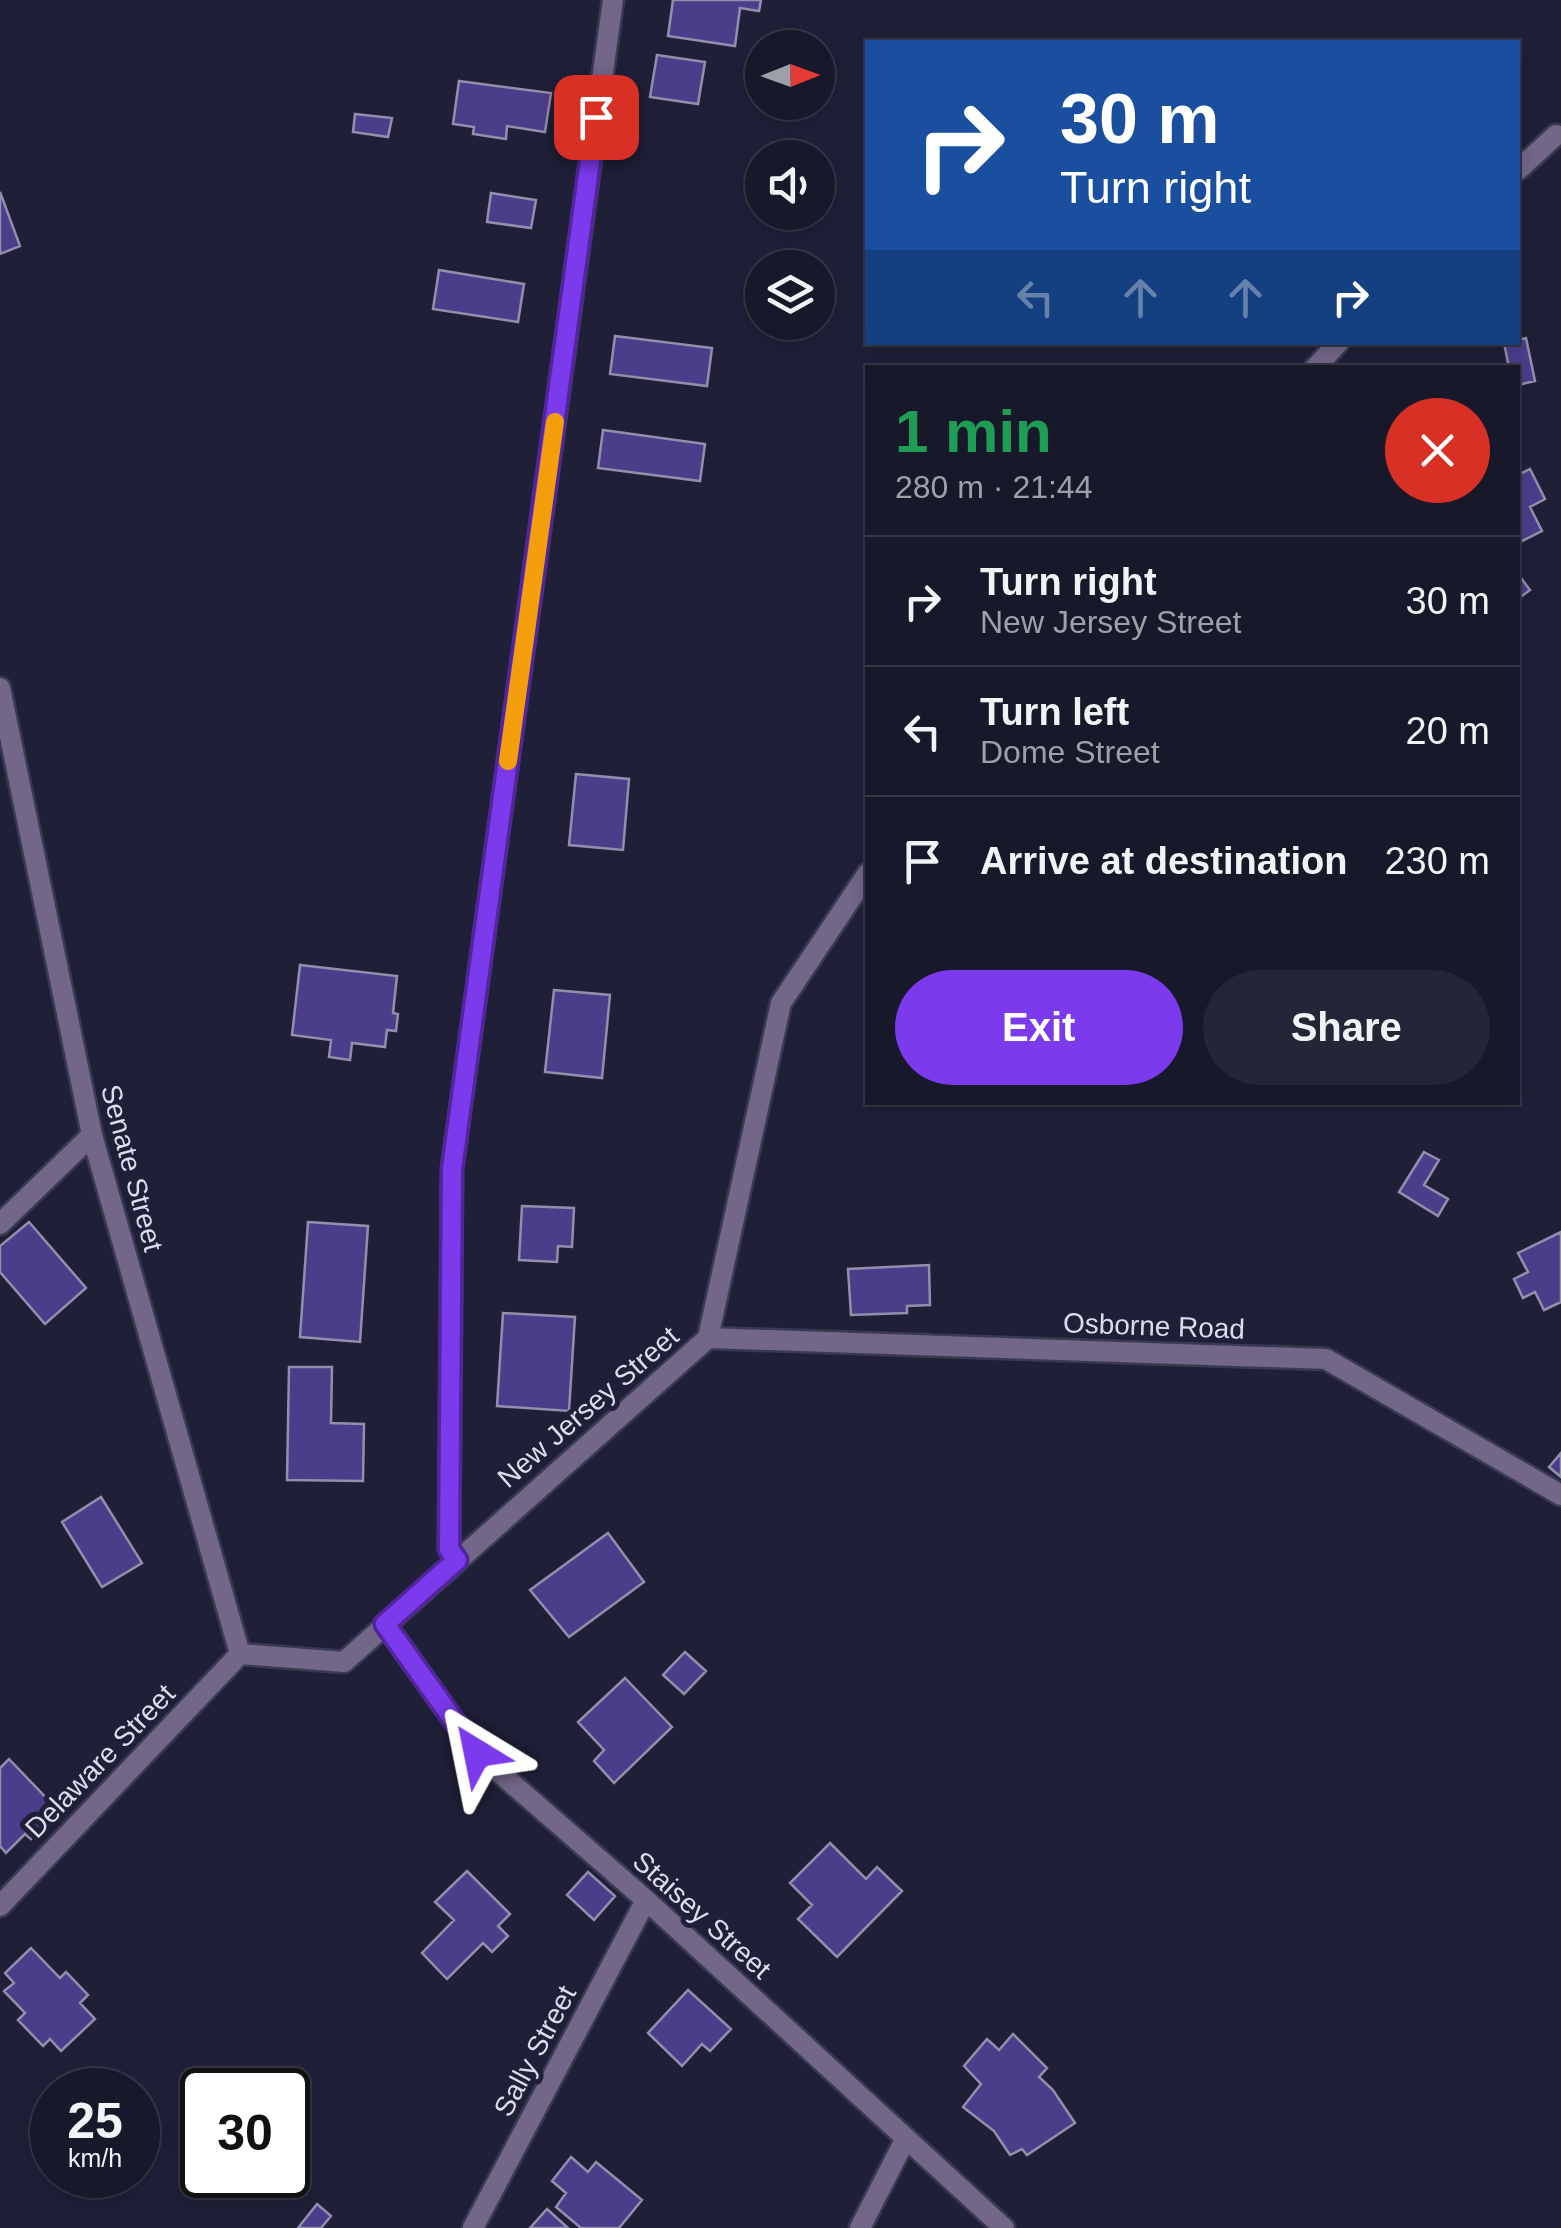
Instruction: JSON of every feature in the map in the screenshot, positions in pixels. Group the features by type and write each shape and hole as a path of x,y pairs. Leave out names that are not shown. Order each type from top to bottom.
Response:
{"street":[{"path":"457,1560 449,1549 452,1169 612,0"},
{"path":"1520,168 1556,134"},
{"path":"1318,365 1336,345"},
{"name":"Senate Street","path":"0,688 92,1135 240,1654"},
{"name":"New Jersey Street","path":"240,1654 344,1662 708,1338 780,1003 865,876"},
{"path":"0,1224 92,1135"},
{"name":"Osborne Road","path":"708,1338 1326,1359 1561,1494"},
{"name":"Staisey Street","path":"385,1624 477,1753 646,1900 1004,2228"},
{"name":"Delaware Street","path":"0,1906 240,1654"},
{"name":"Sally Street","path":"473,2228 646,1900"},
{"path":"860,2228 906,2138"}],"building":[{"path":"673,0 761,0 759,11 740,8 735,46 668,36"},
{"path":"657,55 705,62 698,104 650,97"},
{"path":"459,81 551,93 545,132 507,126 506,139 473,134 474,127 453,124"},
{"path":"355,114 392,118 388,137 353,132"},
{"path":"0,192 20,246 0,254"},
{"path":"491,193 536,200 531,228 487,222"},
{"path":"439,270 524,284 518,322 433,309"},
{"path":"615,336 712,348 707,386 610,374"},
{"path":"1526,338 1535,381 1520,385 1520,365 1508,365 1504,345 1520,345 1520,340"},
{"path":"603,430 705,444 700,481 598,468"},
{"path":"1530,469 1545,499 1530,507 1542,531 1520,542 1520,474"},
{"path":"1520,577 1530,590 1520,598"},
{"path":"576,774 629,779 623,850 569,845"},
{"path":"300,965 397,976 393,1013 398,1014 396,1031 387,1030 385,1047 352,1043 350,1060 329,1057 331,1040 292,1035"},
{"path":"554,990 610,995 602,1078 545,1072"},
{"path":"1424,1152 1439,1160 1424,1185 1448,1199 1438,1216 1399,1192"},
{"path":"522,1206 574,1208 572,1247 558,1246 557,1262 519,1260"},
{"path":"29,1222 86,1288 45,1324 0,1272 0,1246"},
{"path":"308,1222 368,1226 360,1342 300,1337"},
{"path":"1561,1232 1561,1302 1544,1310 1535,1292 1523,1298 1514,1279 1528,1272 1518,1253"},
{"path":"929,1265 930,1305 907,1306 907,1313 851,1315 848,1269"},
{"path":"503,1313 575,1317 569,1411 497,1406"},
{"path":"289,1367 332,1367 331,1423 364,1424 363,1481 287,1480"},
{"path":"1561,1453 1561,1477 1549,1467"},
{"path":"101,1497 142,1563 102,1587 62,1522"},
{"path":"608,1533 644,1582 569,1637 530,1590"},
{"path":"685,1652 706,1671 684,1694 663,1675"},
{"path":"625,1678 672,1727 614,1783 594,1761 604,1750 578,1722"},
{"path":"9,1759 54,1806 39,1820 44,1826 31,1839 25,1834 6,1853 0,1846 0,1768"},
{"path":"830,1843 866,1879 877,1867 902,1891 837,1957 798,1919 812,1905 790,1883"},
{"path":"467,1871 510,1914 498,1926 508,1936 492,1952 483,1943 447,1979 422,1953 454,1920 435,1902"},
{"path":"588,1872 615,1896 594,1920 567,1895"},
{"path":"31,1948 60,1978 66,1972 88,1995 80,2003 95,2019 61,2051 50,2039 43,2046 18,2020 25,2013 4,1991 14,1983 5,1973"},
{"path":"688,1990 731,2029 710,2051 702,2044 682,2066 648,2033"},
{"path":"1013,2034 1047,2068 1039,2077 1053,2090 1075,2123 1027,2155 1022,2149 1010,2155 994,2131 963,2107 981,2084 964,2066 987,2039 999,2050"},
{"path":"571,2157 588,2172 596,2162 642,2200 619,2228 581,2228 556,2207 566,2193 552,2181"},
{"path":"317,2204 331,2216 321,2228 298,2228"},
{"path":"547,2209 568,2228 530,2228"}],"slow traffic":[{"path":"508,761 555,422"}],"route":[{"path":"477,1753 385,1624 457,1560 449,1549 452,1169 596,117"}]}
